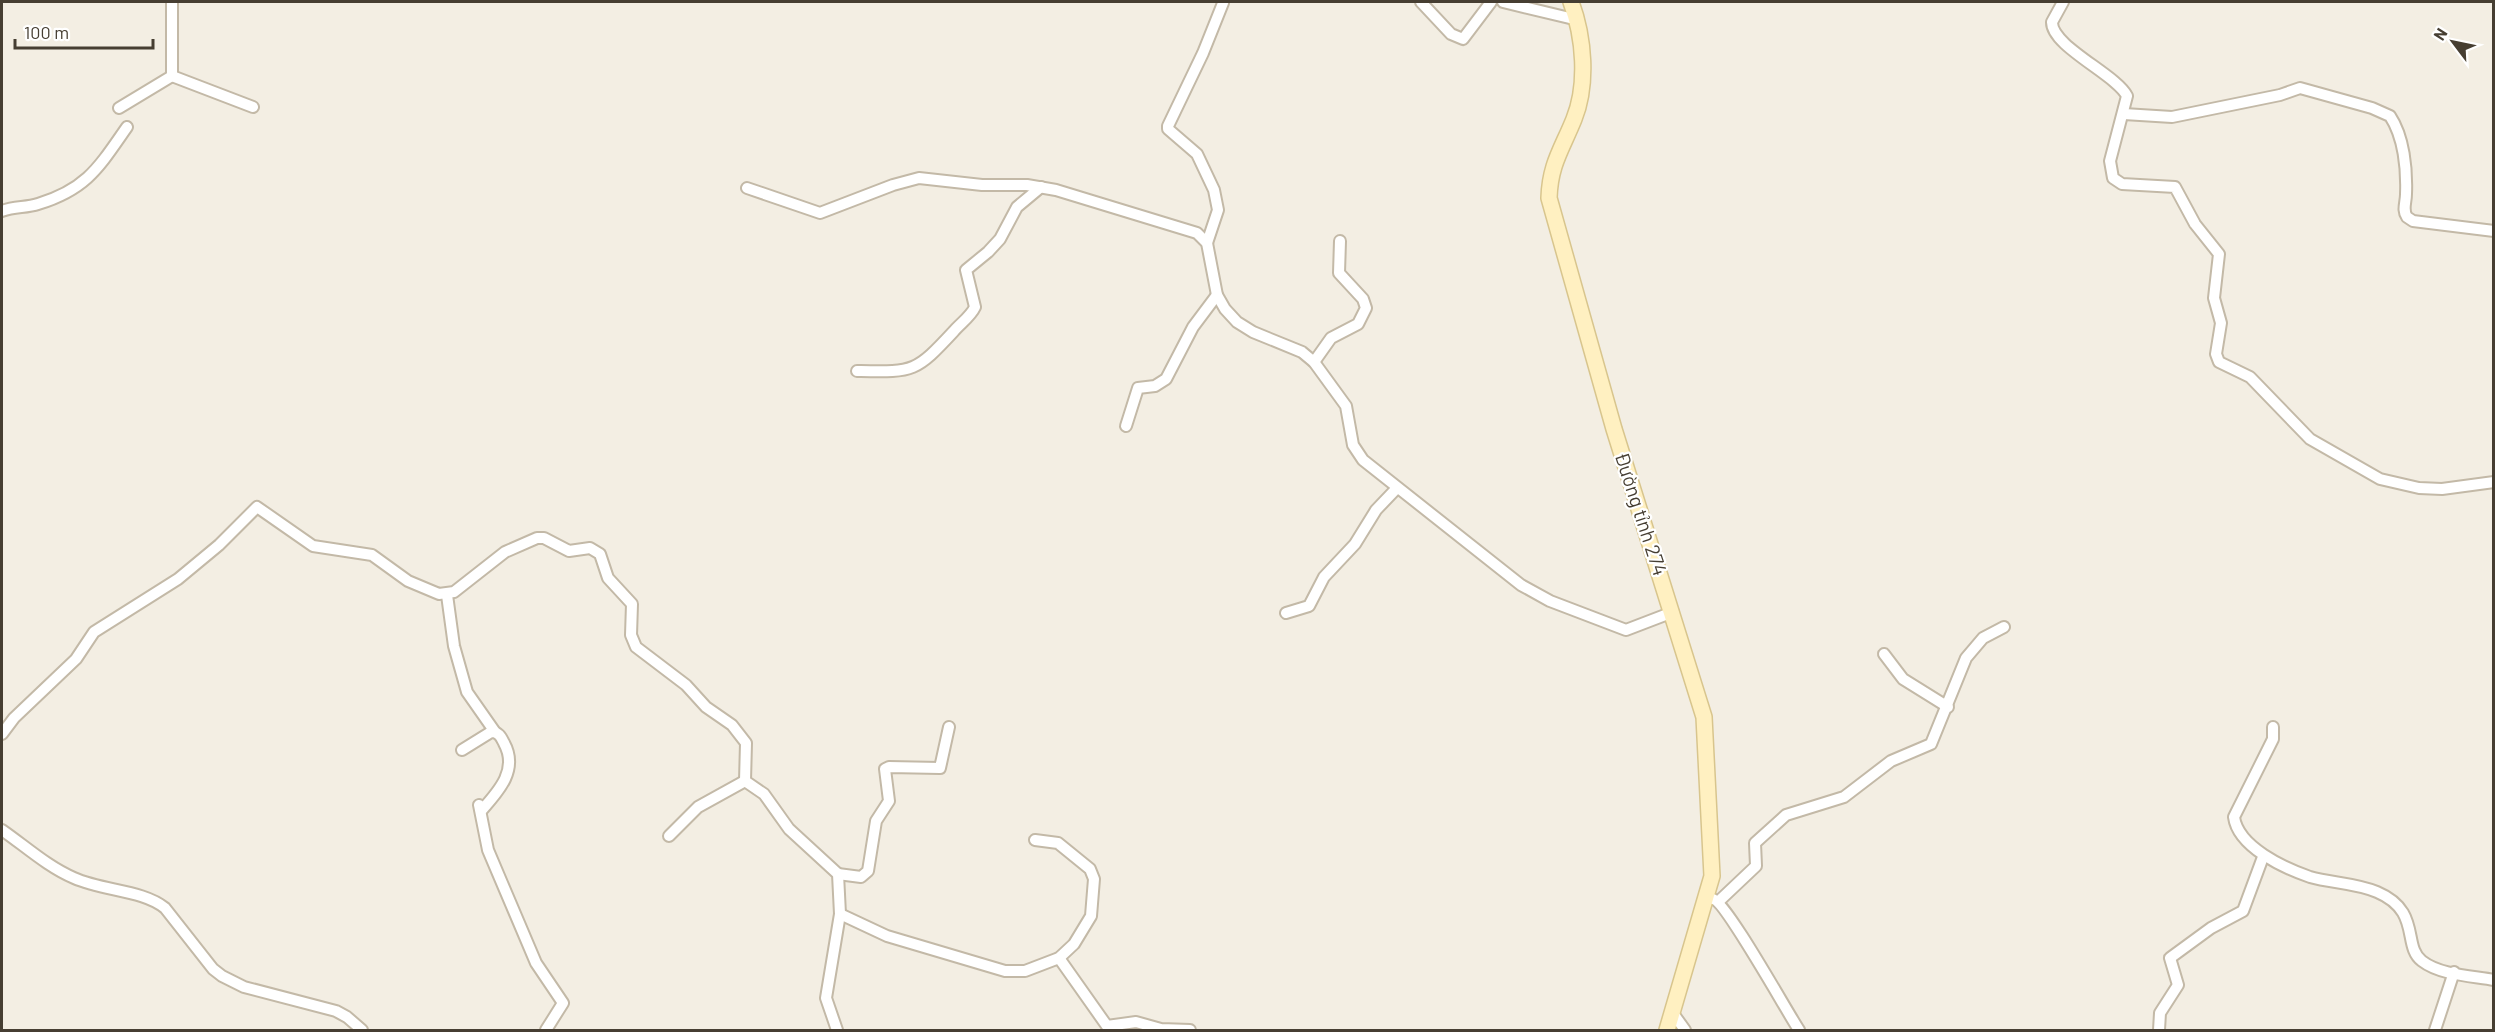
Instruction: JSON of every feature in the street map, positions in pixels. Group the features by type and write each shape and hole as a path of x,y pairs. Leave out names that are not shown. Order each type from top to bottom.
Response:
{"main road":[{"name":"Đường tỉnh 274","path":"1571,2 1578,20 1581,98 1553,162 1549,198 1614,429 1704,717 1713,861 1712,899 1667,1030"}],"street":[{"path":"172,2 172,76"},
{"path":"1421,2 1451,34 1463,39 1491,2"},
{"path":"1503,2 1578,20"},
{"path":"2063,2 2052,27 2086,62 2124,89 2127,96 2110,161 2114,178 2122,184 2175,187 2195,225 2219,254 2214,298 2221,323 2216,354 2219,362 2250,377 2310,439 2380,478 2419,488 2442,489 2493,482"},
{"path":"1223,3 1168,129 1197,154 1214,190 1218,210 1207,243 1217,295 1236,322 1253,332 1302,352 1314,362 1346,406 1357,453 1397,488 1509,576 1550,601 1626,630 1673,612"},
{"path":"172,76 253,107"},
{"path":"119,108 172,76"},
{"path":"2124,114 2172,117 2280,95 2300,88 2372,108 2390,116 2402,146 2406,194 2404,209 2407,217 2413,221 2493,231"},
{"path":"2,211 19,205 37,204 69,194 93,174 127,127"},
{"path":"747,188 820,213 893,185 919,178 982,185 1041,187 1197,233 1207,243"},
{"path":"857,371 899,372 923,364 936,352 975,307 966,270 1000,239 1017,207 1041,187"},
{"path":"1314,362 1331,338 1358,324 1366,308 1364,299 1339,273 1340,241"},
{"path":"1126,426 1138,388 1155,386 1166,379 1193,327 1217,295"},
{"path":"1286,613 1309,606 1324,577 1355,544 1376,510 1397,488"},
{"path":"2,734 14,718 76,659 94,632 178,579 219,545 257,507 313,546 372,555 416,586 447,595 505,552 537,538 549,540 563,550 584,547 600,554 608,578 632,604 631,634 636,647 686,685 700,703 732,725 743,737 746,743 744,781"},
{"path":"447,595 454,646 468,692 507,747 507,778 480,808 488,850 536,963 563,1003 546,1030"},
{"path":"1798,1030 1712,899 1756,866 1754,848 1758,838 1786,815 1844,797 1891,761 1925,749 1935,738 1966,658 1983,638 2004,627"},
{"path":"1884,654 1903,679 1948,707"},
{"path":"744,781 764,794 785,824 838,874 861,876 868,871 876,821 889,801 885,770 889,767 939,768 949,727"},
{"path":"2273,727 2272,739 2234,817 2235,827 2263,857 2308,876 2375,891 2387,897 2403,910 2416,953 2422,961 2454,972 2493,980"},
{"path":"462,750 491,732 495,732"},
{"path":"669,837 698,807 744,781"},
{"path":"2,830 74,878 99,887 157,900 213,969 232,982 336,1011 362,1030"},
{"path":"840,914 887,936 1005,971 1025,971 1059,958 1074,944 1089,922 1094,879 1090,869 1058,843 1035,840"},
{"path":"2159,1030 2160,1013 2178,985 2170,958 2211,928 2243,911 2263,857"},
{"path":"837,1030 828,1008 826,988 840,914 838,874"},
{"path":"1059,958 1107,1026 1136,1022 1161,1029 1190,1030"},
{"path":"2435,1030 2454,972"},
{"path":"1672,1012 1685,1030"}]}
